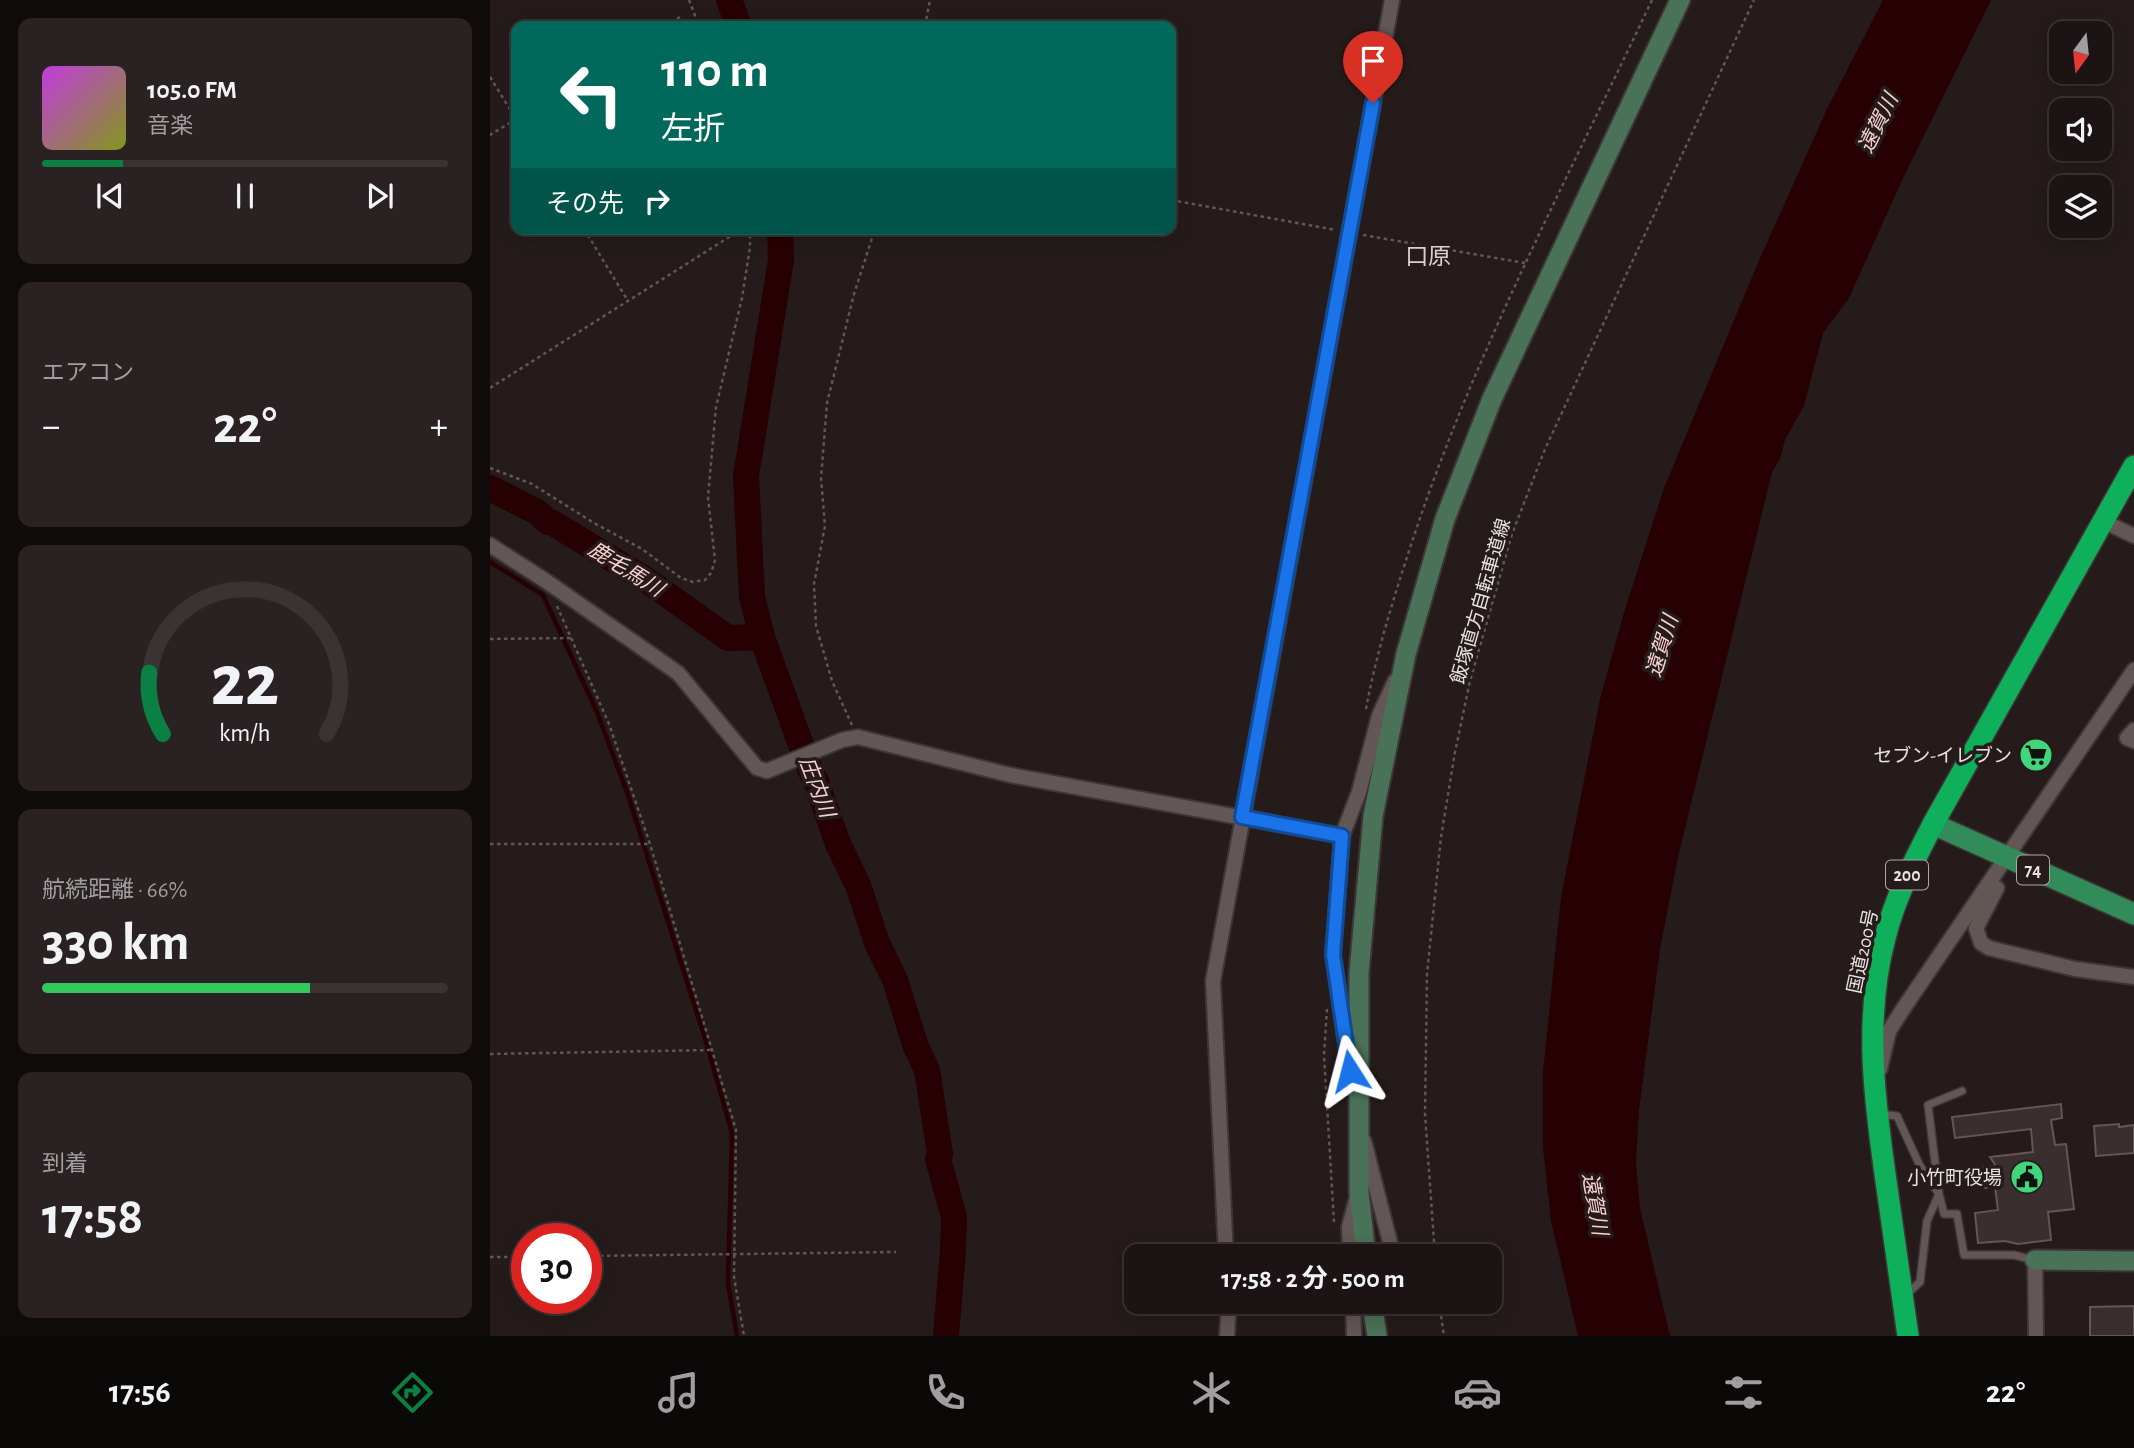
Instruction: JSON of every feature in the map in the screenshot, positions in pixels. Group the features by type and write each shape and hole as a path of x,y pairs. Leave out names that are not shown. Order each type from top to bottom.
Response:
{"highway":[{"name":"国道200号","path":"1908,1336 1875,1091 1873,1009 1885,937 1902,885 1933,824 2134,466"}],"main road":[{"name":"74","path":"1933,824 2134,914"}],"street":[{"path":"1225,1244 1213,981 1392,0"},
{"path":"1365,1244 1359,1192 1357,1116 1359,973 1373,816 1403,667 1445,519 1492,399 1680,0"},
{"path":"2103,521 2134,536"},
{"path":"490,545 678,673 757,768 767,771 842,740 858,737 1010,775 1342,836"},
{"path":"1390,1244 1357,1116 1333,955 1342,836 1359,792 1379,716 1403,667"},
{"path":"1875,1091 1889,1031 2009,859 2134,670"},
{"path":"2134,730 2127,738 2134,741"},
{"path":"2009,859 2004,878 1989,900 1976,928 1981,943 1989,948 2075,970 2134,977"},
{"path":"1350,1244 1349,1227 1359,1192"},
{"path":"2036,1336 2035,1261 2134,1261"},
{"path":"1227,1336 1228,1314"},
{"path":"1353,1314 1354,1336"},
{"path":"1374,1314 1377,1336"}],"lane":[{"path":"1962,1091 1928,1105 1944,1214 1957,1214 1964,1255 2014,1255 2035,1261"},
{"path":"1877,1113 1897,1116 1920,1166 1939,1194"},
{"path":"1903,1298 1920,1282 1927,1221 1939,1194"}],"path":[{"path":"689,0 697,21"},
{"path":"926,21 930,0"},
{"path":"1176,201 1525,263 1652,0"},
{"name":"飯塚直方自転車道線","path":"1434,1244 1425,1114 1427,974 1441,837 1470,681 1512,534 1545,449 1754,0"},
{"path":"673,21 680,17"},
{"path":"490,77 511,111"},
{"path":"490,135 511,122"},
{"path":"588,235 628,301"},
{"path":"490,388 732,235"},
{"path":"490,468 532,484 642,549 681,578 693,582 705,580 711,573 715,560 708,497 716,407 742,298 750,235"},
{"path":"858,737 832,681 816,626 814,584 825,526 821,478 827,403 854,294 874,235"},
{"path":"546,581 609,724 650,844 736,1130 734,1277 744,1336"},
{"path":"490,639 571,638"},
{"path":"490,844 650,844"},
{"path":"1329,1002 1325,1014 1324,1067 1335,1232"},
{"path":"490,1054 713,1050"},
{"path":"602,1256 896,1252"},
{"path":"490,1257 511,1257"},
{"path":"1441,1314 1444,1336"}],"water":[{"name":"遠賀川","path":"1883,0 1991,0 1904,176 1849,298 1823,333 1804,406 1785,440 1780,459 1772,472 1678,857 1660,949 1639,1110 1636,1163 1640,1208 1670,1336 1578,1336 1551,1221 1543,1148 1543,1072 1561,897 1600,699 1625,609 1664,488 1757,265 1827,109"}],"building":[{"name":"小竹町役場","path":"2061,1104 2062,1118 2051,1120 2055,1145 2066,1144 2074,1209 2048,1212 2051,1240 2018,1244 2005,1241 1978,1243 1975,1213 1998,1210 1995,1187 1984,1188 1982,1167 1996,1166 1990,1157 2033,1152 2031,1129 1955,1138 1952,1117"},
{"path":"2119,1124 2119,1127 2134,1125 2134,1153 2096,1156 2094,1126"},
{"path":"2134,1306 2134,1336 2090,1336 2090,1307"}],"waterway":[{"name":"庄内川","path":"729,0 737,21"},
{"name":"庄内川","path":"780,235 781,260 746,476 752,597 762,637 809,767 838,844 858,885 877,943 895,980 916,1047 927,1070 940,1154 938,1159 954,1217 946,1336"},
{"name":"鹿毛馬川","path":"490,488 537,512 548,522 645,579 728,638 762,637"},
{"path":"490,562 543,595 597,712 628,795 732,1133 728,1283 737,1336"}],"place":[{"name":"セブン-イレブン","path":"2036,755"},
{"name":"小竹町役場","path":"2027,1177"}],"district":[{"name":"口原","path":"1428,256"}],"route":[{"path":"1350,1071 1333,955 1342,836 1242,817 1373,103"}]}
